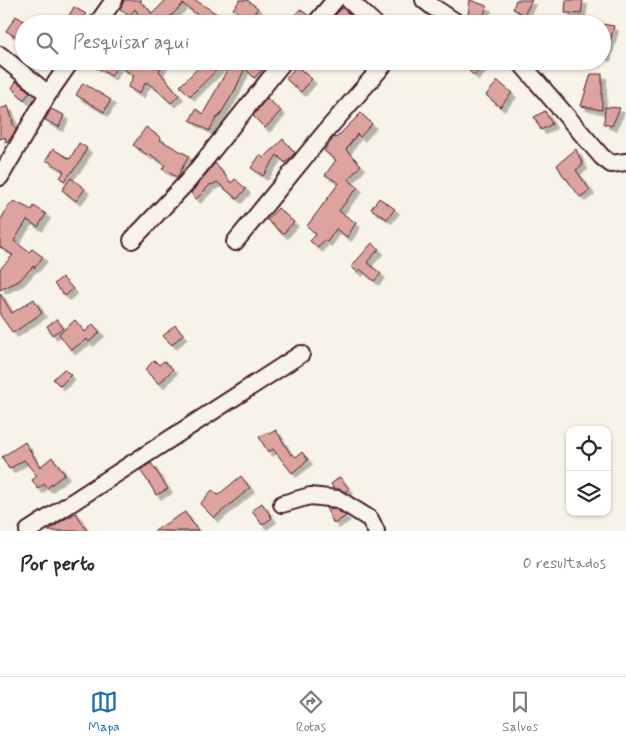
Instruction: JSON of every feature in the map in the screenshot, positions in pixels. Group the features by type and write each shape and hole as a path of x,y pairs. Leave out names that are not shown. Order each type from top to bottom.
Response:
{"street":[{"path":"103,15 114,0"},
{"path":"322,15 335,0"},
{"path":"349,0 365,15"},
{"path":"424,0 445,15"},
{"path":"0,55 15,67"},
{"path":"18,70 48,94"},
{"path":"0,177 64,70"},
{"path":"132,240 188,181 277,70"},
{"path":"235,242 326,131 379,70"},
{"path":"528,70 602,157 611,164 626,162"},
{"path":"28,531 300,354"},
{"path":"282,504 310,496 338,499 370,519 376,531"}],"building":[{"path":"124,0 142,0 140,2 152,14 166,0 195,0 219,15 198,15 183,4 172,15 139,15 135,9 128,15 120,9"},
{"path":"240,0 247,0 258,8 253,15 241,15 233,9"},
{"path":"470,0 487,6 484,15 468,15"},
{"path":"516,0 532,0 524,15 513,9"},
{"path":"566,0 583,0 581,14 565,13"},
{"path":"74,7 86,14 85,15 69,15"},
{"path":"342,8 350,15 336,15"},
{"path":"300,9 308,15 295,15"},
{"path":"15,18 15,36 6,31"},
{"path":"611,26 614,26 611,38"},
{"path":"102,70 115,70 111,76"},
{"path":"125,70 160,70 179,95 171,103 146,82 139,94 128,87 134,76"},
{"path":"196,70 217,70 190,96 180,86"},
{"path":"227,70 244,70 235,90 209,131 190,120 196,109 203,114"},
{"path":"247,70 262,70 254,78"},
{"path":"293,70 301,70 312,79 301,92 286,79"},
{"path":"468,70 480,70 474,76"},
{"path":"591,74 602,74 602,110 581,106"},
{"path":"16,81 30,92 24,100 12,88"},
{"path":"498,81 512,93 500,107 486,95"},
{"path":"83,83 111,100 104,112 76,95"},
{"path":"267,98 281,111 265,128 253,116"},
{"path":"8,106 16,130 7,143 5,137 0,139 0,109"},
{"path":"605,107 620,108 612,126 604,124"},
{"path":"51,109 64,115 59,127 45,120"},
{"path":"545,111 552,124 541,130 534,117"},
{"path":"361,113 372,124 360,137 357,134 346,150 361,165 348,180 358,187 339,211 356,223 347,237 336,229 327,242 324,240 318,248 310,241 316,234 307,226 339,183 325,175 336,160 324,151 334,137 336,138"},
{"path":"146,127 161,138 160,140 189,156 177,177 162,169 165,165 150,154 149,156 133,145"},
{"path":"283,139 295,153 285,163 277,155 263,176 251,168 260,155 264,158"},
{"path":"79,143 87,148 80,162 64,181 60,178 64,171 46,160 53,149 70,159"},
{"path":"576,149 583,165 576,170 590,190 580,197 565,179 557,165"},
{"path":"215,163 231,183 235,179 246,189 237,199 217,182 211,184 196,199 191,193"},
{"path":"71,178 85,189 76,201 62,190"},
{"path":"379,198 395,209 387,219 371,209"},
{"path":"14,201 32,210 34,206 46,214 38,227 27,220 14,241 29,252 32,249 43,257 19,281 0,290 0,269 13,255 0,247 0,221 9,205"},
{"path":"278,208 294,222 283,234 267,220"},
{"path":"372,243 379,249 367,262 381,274 374,281 360,269 358,272 351,267"},
{"path":"62,277 73,289 65,296 54,284"},
{"path":"0,293 12,313 34,299 42,313 13,333 0,315"},
{"path":"57,319 63,328 52,335 47,326"},
{"path":"75,320 85,332 93,324 100,332 89,342 87,339 71,350 59,334"},
{"path":"175,325 183,334 172,345 163,336"},
{"path":"154,360 159,365 164,361 173,369 159,384 145,370"},
{"path":"64,369 71,375 60,386 53,379"},
{"path":"276,430 291,455 293,454 296,457 302,452 308,460 292,473 273,449 268,452 259,437"},
{"path":"25,442 40,467 52,457 65,474 47,488 44,484 38,489 32,480 37,476 24,460 9,469 2,457"},
{"path":"151,463 168,489 156,495 140,470"},
{"path":"241,476 250,488 214,518 200,504 212,490 218,495"},
{"path":"340,477 349,489 345,492 334,489 331,484"},
{"path":"262,503 272,518 262,525 252,510"},
{"path":"326,508 335,509 346,516 334,524"},
{"path":"185,512 198,531 154,531"},
{"path":"76,513 87,531 48,531 62,521"}]}
